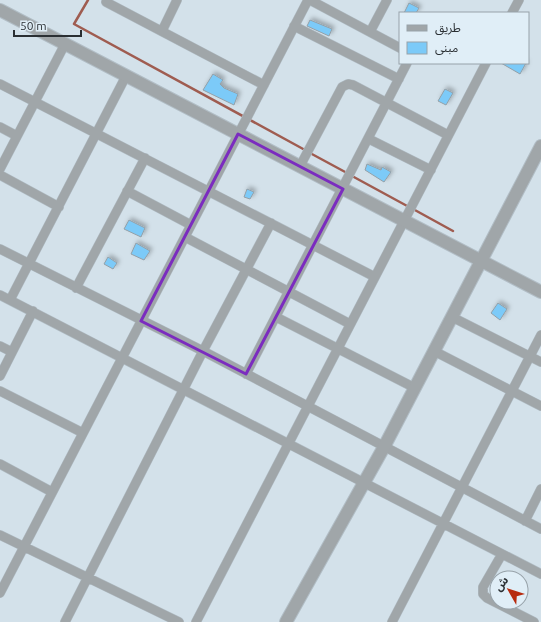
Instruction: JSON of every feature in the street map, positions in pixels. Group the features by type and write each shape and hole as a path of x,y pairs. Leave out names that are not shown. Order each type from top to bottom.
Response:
{"street":[{"path":"162,31 177,0"},
{"path":"0,593 294,26 309,0 399,47"},
{"path":"370,32 387,0"},
{"path":"513,12 519,0"},
{"path":"106,2 264,85"},
{"path":"0,11 541,292"},
{"path":"294,26 399,79"},
{"path":"0,169 65,44"},
{"path":"246,374 406,64"},
{"path":"196,622 485,64"},
{"path":"10,300 126,76"},
{"path":"0,84 375,276"},
{"path":"300,166 342,87 348,84 388,102 448,135"},
{"path":"0,127 17,136"},
{"path":"369,138 431,170"},
{"path":"286,622 384,447 541,146"},
{"path":"76,288 145,158"},
{"path":"0,175 59,207"},
{"path":"128,191 191,226"},
{"path":"65,622 89,578 203,351 271,223"},
{"path":"185,237 350,324"},
{"path":"0,249 203,351 541,529"},
{"path":"0,294 541,574"},
{"path":"0,376 33,311"},
{"path":"452,316 541,362"},
{"path":"276,317 415,388"},
{"path":"392,622 541,335"},
{"path":"0,346 12,352"},
{"path":"434,351 541,406"},
{"path":"0,391 83,433"},
{"path":"0,464 52,492"},
{"path":"525,521 541,489"},
{"path":"0,535 179,622"},
{"path":"502,554 483,587 483,594 487,598 534,622"}],"highlighted area":[{"path":"238,134 343,189 246,374 141,321"}],"building":[{"path":"409,3 419,8 417,12 404,12"},
{"path":"310,20 332,29 329,36 307,26"},
{"path":"503,64 525,64 520,74"},
{"path":"213,74 223,80 220,84 224,88 238,94 234,105 203,90"},
{"path":"445,89 453,93 446,105 438,101"},
{"path":"367,164 381,170 382,167 391,172 384,182 365,170"},
{"path":"247,189 254,192 250,199 244,197"},
{"path":"129,220 145,228 141,237 124,229"},
{"path":"136,243 150,251 144,260 131,254"},
{"path":"108,257 117,263 113,269 104,264"},
{"path":"498,303 507,309 500,320 491,313"}],"waterway":[{"path":"88,0 74,24 305,150"},
{"path":"310,153 347,173"},
{"path":"352,176 409,207"},
{"path":"413,209 453,231"}]}
